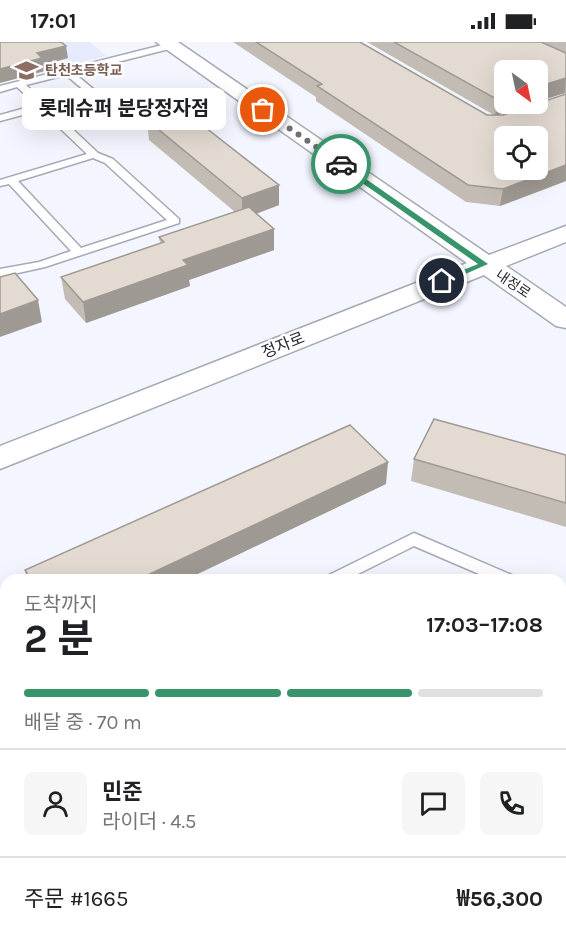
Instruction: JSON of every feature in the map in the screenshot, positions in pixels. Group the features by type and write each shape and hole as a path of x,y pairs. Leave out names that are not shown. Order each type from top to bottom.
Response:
{"street":[{"name":"내정로","path":"167,44 566,320"},
{"name":"정자로","path":"0,458 566,233"}],"lane":[{"path":"0,89 167,44"},
{"path":"68,72 120,116"},
{"path":"0,272 41,265 175,221 109,161 93,155 19,84"},
{"path":"0,118 43,106"},
{"path":"78,252 5,182 93,155"},
{"path":"56,166 66,176"},
{"path":"345,574 414,539 494,574"}],"shaded area":[{"name":"탄천초등학교","path":"0,42 89,42 107,56 0,83"}],"building":[{"path":"0,42 61,42 66,46 37,53 42,58 0,69"},
{"path":"256,42 360,42 487,115 548,114 548,100 566,94 566,165 548,172 548,126 494,126 494,180 527,180 503,189 468,185 317,86 322,84"},
{"path":"394,42 541,42 566,53 566,78 548,84 548,60 494,60 494,98"},
{"path":"183,110 279,185 242,198 147,120"},
{"path":"249,207 274,229 183,260 188,265 83,302 61,277 164,242 159,237"},
{"path":"15,273 38,300 0,314 0,277"},
{"path":"434,419 566,455 566,503 414,459"},
{"path":"350,425 388,462 150,574 27,574 25,570"}],"way so far":[{"path":"263,110 341,164"}],"place":[{"name":"탄천초등학교","path":"27,70"},
{"name":"롯데슈퍼 분당정자점","path":"263,110"}],"route":[{"path":"341,164 484,264 442,281"}]}
